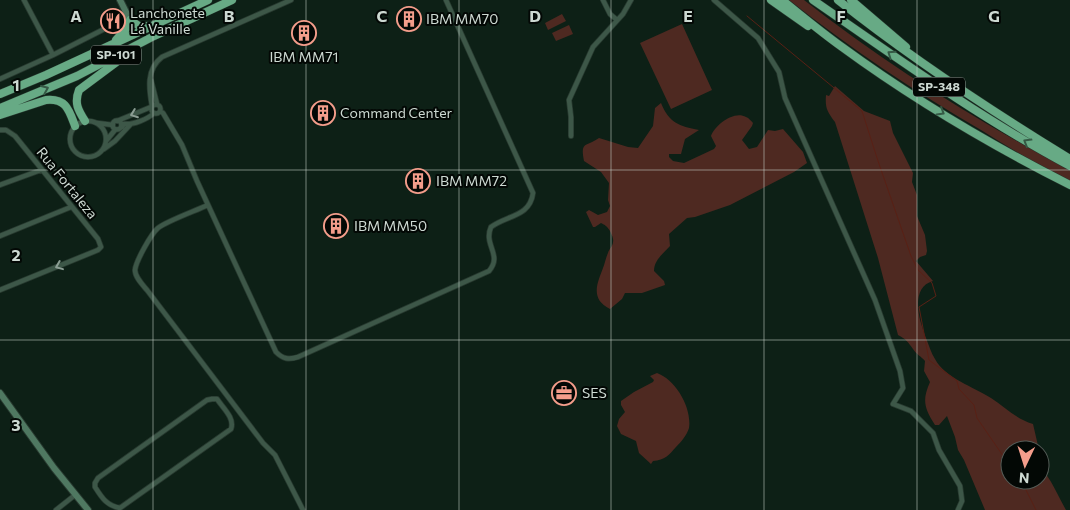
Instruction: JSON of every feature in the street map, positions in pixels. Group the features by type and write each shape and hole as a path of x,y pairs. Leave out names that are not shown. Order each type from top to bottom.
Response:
{"highway":[{"name":"SP-101","path":"0,94 54,72 208,0"},
{"name":"SP-101","path":"0,108 77,76 154,36 232,0"},
{"path":"771,0 841,47"},
{"name":"SP-348","path":"782,0 841,47 909,93 1031,166 1070,185"},
{"name":"SP-348","path":"813,0 975,111 1070,166"},
{"path":"838,0 887,39 938,75 1070,159"},
{"path":"851,0 938,75"},
{"path":"113,43 126,29 129,18 139,26 156,24"},
{"path":"85,121 76,105 76,96 79,90 154,36"},
{"path":"0,115 54,99 62,102 67,107 75,126"}],"main road":[{"path":"120,0 129,18"},
{"path":"0,393 88,510"}],"street":[{"path":"24,0 53,56"},
{"path":"291,0 162,58 155,63 151,70 150,78 152,112 163,113 182,145 276,352 282,358 287,359 298,357 488,271 495,261 489,241 491,227 523,211 532,203 533,193 446,0"},
{"path":"603,0 610,14 617,20"},
{"path":"571,136 569,100 592,47 617,20 631,0"},
{"path":"714,0 758,38 779,72 785,98 875,300 903,383 902,391 893,404 911,411 936,438 939,450 960,486 962,501 958,510"},
{"path":"0,79 53,56 129,18"},
{"path":"101,152 106,141 114,127 117,121 153,106 160,106 151,117 130,125 115,141 101,152 91,157 74,152 70,136 75,126 85,121 114,127 118,130 124,124 130,125"},
{"path":"117,121 121,123 122,127"},
{"path":"95,123 104,131 106,141"},
{"name":"Rua Fortaleza","path":"0,130 6,130 15,136 98,239 100,244 98,250 0,290"},
{"path":"0,185 41,170"},
{"path":"208,205 158,228 148,242 136,265 135,271 146,290 275,455 303,510"},
{"path":"0,236 71,207"},
{"path":"217,399 232,420 231,429 119,509 106,506 95,488 95,482 98,478 207,400 217,399"},
{"path":"56,510 75,495"}],"shaded area":[{"path":"789,0 804,0 835,24 933,91 1001,132 1070,170 1070,181 1025,157 907,84 835,35"},
{"path":"562,14 566,21 548,30 545,23"},
{"path":"682,24 712,90 671,109 640,43"},
{"path":"569,25 573,34 556,41 552,33"},
{"path":"835,86 864,111 890,121 893,133 913,173 912,182 917,195 917,216 925,235 927,251 926,255 916,261 933,281 926,284 921,290 918,300 919,317 934,357 946,372 960,382 991,398 1021,419 1033,424 1037,440 1000,440 1000,490 1050,490 1050,480 1066,510 985,510 958,450 947,416 939,425 935,425 931,419 925,404 930,382 924,371 925,361 907,341 898,335 878,258 835,122 827,109 826,95 829,96"},
{"path":"661,103 671,119 680,125 699,130 685,139 681,154 669,154 673,161 684,163 714,149 716,146 711,136 716,127 731,117 741,115 753,123 742,140 749,149 757,147 768,130 783,129 803,152 807,163 794,172 730,205 687,218 669,234 670,246 659,257 654,267 654,271 664,281 665,285 642,293 625,293 622,299 610,309 597,296 597,285 613,243 613,238 609,229 604,224 601,223 593,227 586,212 589,210 598,215 607,212 610,206 608,200 609,183 601,172 584,161 583,150 585,145 599,138 628,147 638,148 653,126 655,108"},
{"path":"657,373 670,382 681,396 688,412 689,428 684,438 669,455 661,460 653,461 651,464 639,453 636,441 621,434 617,426 619,419 625,412 621,401 653,382 654,380 650,376"}],"waterway":[{"path":"747,16 862,111 911,256 918,270 932,283 936,296 919,307 929,360 957,381 959,389 974,405 977,418 1000,451"},
{"path":"1026,490 1036,510"}],"place":[{"name":"IBM MM70","path":"409,19"},
{"name":"Lanchonete Lá Vanille","path":"113,21"},
{"name":"IBM MM71","path":"304,33"},
{"name":"Command Center","path":"323,113"},
{"name":"IBM MM72","path":"418,181"},
{"name":"IBM MM50","path":"336,226"},
{"name":"SES","path":"564,393"}]}
